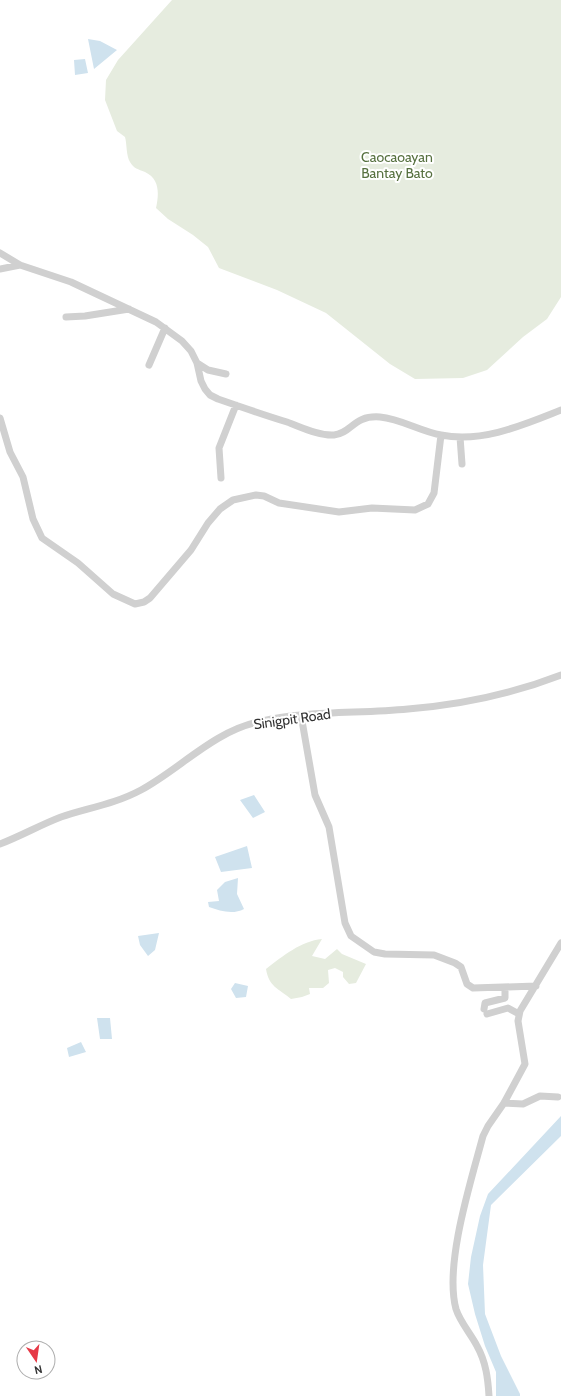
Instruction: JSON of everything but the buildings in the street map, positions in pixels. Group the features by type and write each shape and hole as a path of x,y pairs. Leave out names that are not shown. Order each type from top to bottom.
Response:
{"street":[{"path":"0,253 20,266 71,282 129,309 165,328 182,341 191,352 197,364 201,381 210,395 326,434 343,432 353,423 370,417 392,419 441,435 460,437 479,436 500,432 561,410"},
{"path":"0,269 20,266"},
{"path":"66,317 85,316 129,309"},
{"path":"149,366 165,328"},
{"path":"197,364 208,370 226,374"},
{"path":"221,478 219,448 236,405"},
{"path":"0,418 10,452 23,477 33,519 42,538 78,563 114,594 135,604 144,602 169,576 191,550 208,523 220,509 233,500 244,496 264,496 279,503 339,512 372,508 415,510 424,507 431,501 434,493 441,435"},
{"path":"460,437 462,464"},
{"name":"Sinigpit Road","path":"0,844 60,818 124,798 155,782 208,745 244,726 301,715 409,709 456,703 516,691 561,675"},
{"path":"301,715 315,795 329,827 345,923 351,936 379,953 428,954 455,963 461,967 467,984 473,988 536,986"},
{"path":"489,1396 484,1362 478,1347 457,1312 454,1299 453,1281 455,1253 483,1136 504,1103 525,1064 518,1021 519,1014 561,943"},
{"path":"505,987 505,998 487,1002 484,1004 485,1011 508,1008 519,1014"},
{"path":"504,1103 523,1104 537,1097 558,1097"}],"green space":[{"name":"Caocaoayan Bantay Bato","path":"172,0 561,0 561,297 547,319 523,337 487,370 463,378 415,379 390,364 326,313 277,290 219,268 208,247 193,235 168,219 156,208 158,192 156,183 150,175 138,169 130,162 125,137 117,131 105,100 106,80 118,60"},
{"path":"322,939 312,956 325,959 337,949 342,954 366,964 356,983 349,984 343,977 343,972 335,968 328,970 329,983 323,988 309,988 310,994 291,999 272,984 267,975 266,969 286,954 300,946 314,940"}],"water":[{"path":"88,39 100,41 117,50 94,69"},
{"path":"85,59 88,73 75,75 74,60"},
{"path":"254,795 265,812 253,818 240,800"},
{"path":"247,846 252,868 221,872 215,857"},
{"path":"238,878 237,894 244,909 231,912 209,907 208,902 219,901 217,890 225,882"},
{"path":"159,933 155,950 148,956 140,945 138,936"},
{"path":"235,983 248,986 246,997 236,998 231,989"},
{"path":"97,1018 110,1018 112,1039 100,1039"},
{"path":"81,1042 86,1052 69,1057 67,1048"},
{"path":"561,1116 561,1136 491,1205 483,1265 485,1314 501,1356 520,1394 520,1396 496,1396 496,1372 485,1346 468,1284 471,1257 480,1216 488,1194"}]}
